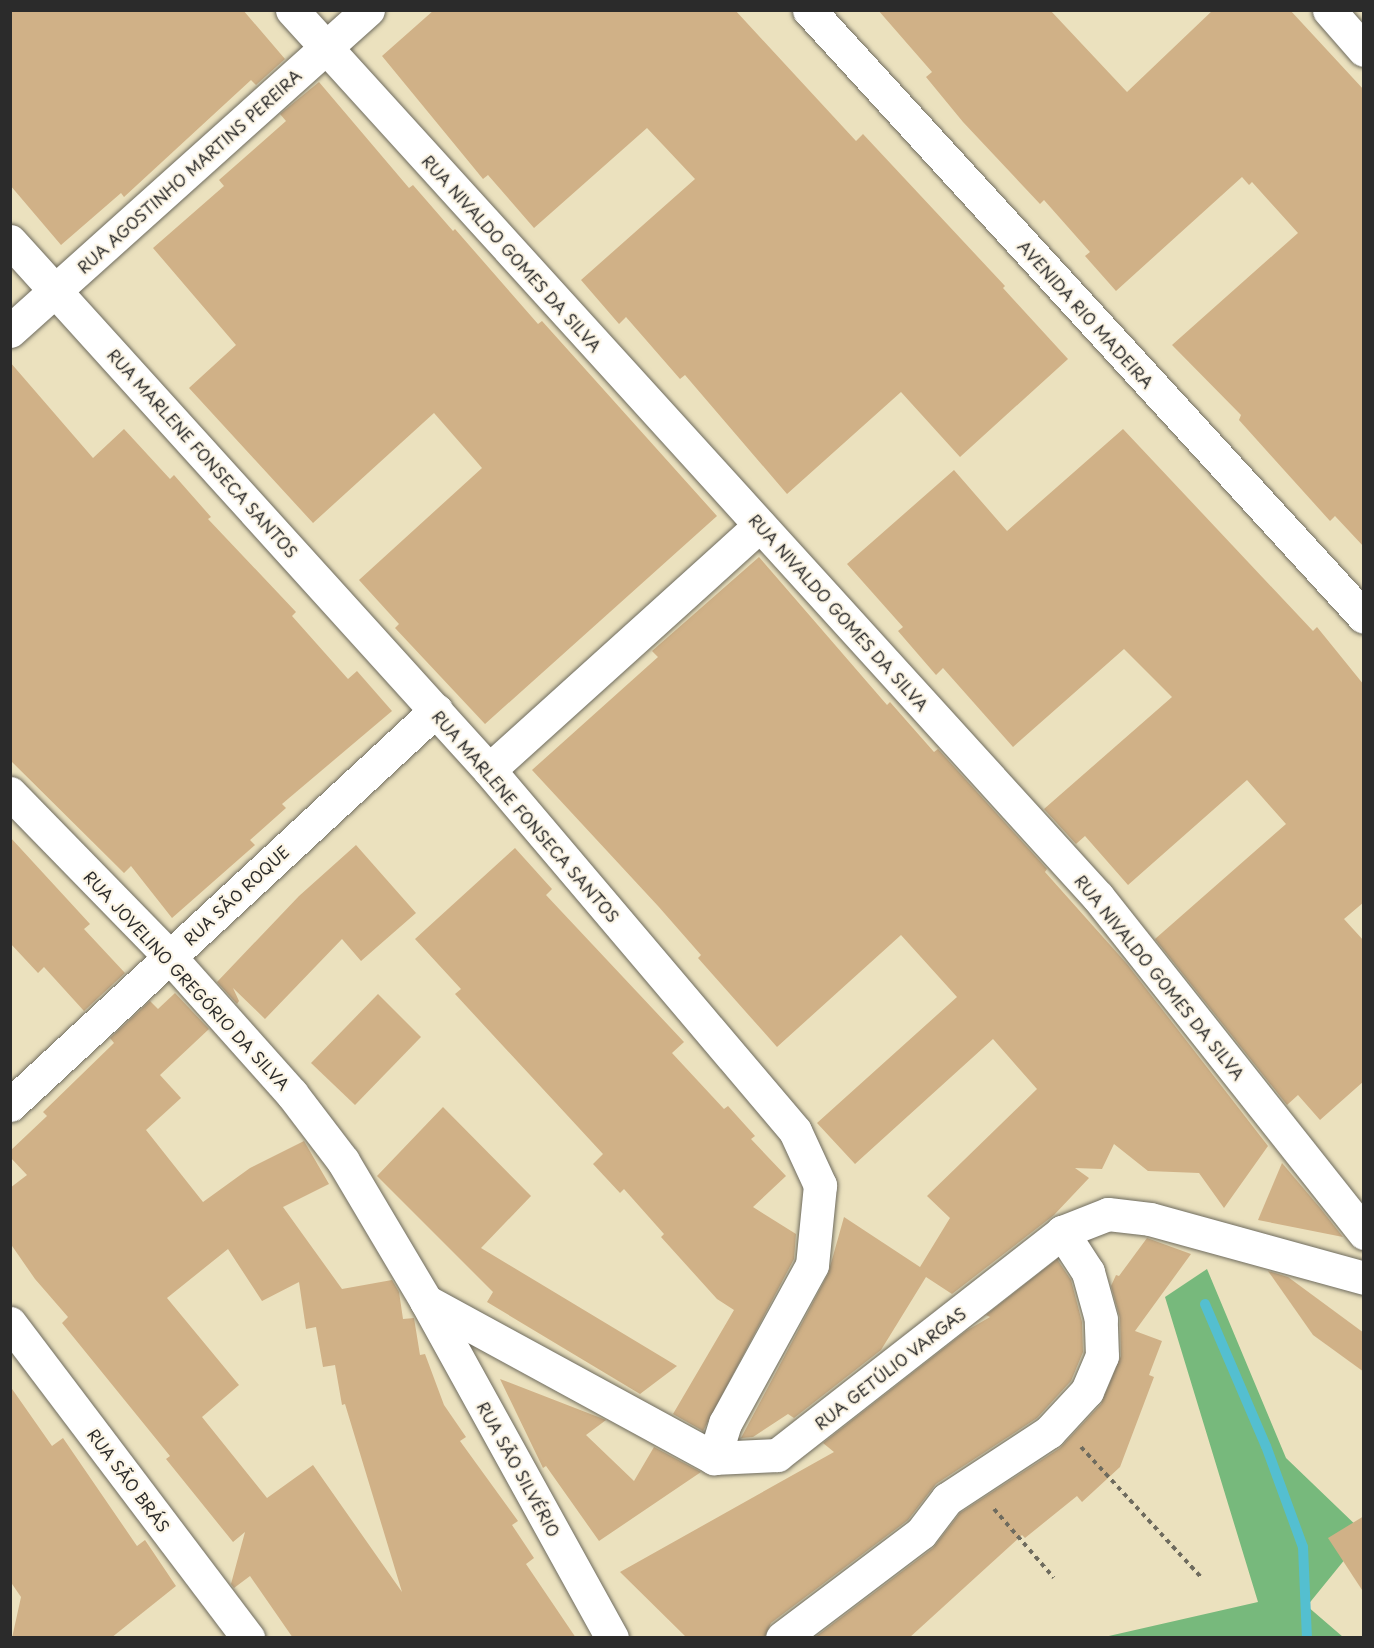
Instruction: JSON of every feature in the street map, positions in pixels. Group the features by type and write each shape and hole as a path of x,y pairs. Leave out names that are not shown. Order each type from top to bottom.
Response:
{"street":[{"name":"RUA NIVALDO GOMES DA SILVA","path":"291,10 1098,897 1364,1233"},
{"name":"RUA AGOSTINHO MARTINS PEREIRA","path":"10,331 368,10"},
{"name":"AVENIDA RIO MADEIRA","path":"809,10 1364,617"},
{"path":"1329,10 1364,50"},
{"name":"RUA MARLENE FONSECA SANTOS","path":"10,241 489,770 795,1131 820,1185 812,1265 725,1423 714,1458"},
{"path":"489,770 760,525"},
{"name":"RUA SÃO ROQUE","path":"10,1105 436,710"},
{"name":"RUA JOVELINO GREGÓRIO DA SILVA","path":"10,793 170,957 292,1094 343,1161 426,1301"},
{"name":"RUA GETÚLIO VARGAS","path":"714,1458 777,1455 1062,1233 1108,1214 1150,1219 1364,1278"},
{"path":"782,1638 921,1533 947,1499 986,1470 1050,1432 1087,1391 1102,1356 1101,1319 1088,1272 1062,1233"},
{"path":"426,1301 714,1458"},
{"name":"RUA SÃO SILVÉRIO","path":"426,1301 612,1638"},
{"name":"RUA SÃO BRÁS","path":"10,1323 248,1638"}],"path":[{"path":"1058,1422 1200,1576"},
{"path":"986,1470 992,1508 1054,1578"}],"green space":[{"path":"1207,1269 1286,1458 1363,1532 1363,1537 1307,1606 1343,1637 1100,1638 1258,1602 1165,1297"}],"building":[{"path":"10,10 243,10 285,59 256,85 251,80 124,197 121,193 61,245 10,185"},
{"path":"434,10 735,10 856,141 863,134 1005,286 1003,288 1068,359 960,457 901,392 787,494 685,375 680,379 626,317 619,324 581,280 695,179 647,128 534,228 488,175 483,179 382,56"},
{"path":"878,10 1050,10 1127,92 1213,10 1290,10 1364,90 1364,547 1335,516 1330,521 1239,420 1241,415 1172,345 1298,233 1252,182 1249,185 1242,177 1116,291 1085,256 1090,252 1044,200 1040,204 963,122 926,77 932,72"},
{"path":"319,82 409,188 413,185 453,231 455,229 538,324 542,321 717,516 485,724 395,628 399,624 359,580 482,468 434,413 313,523 189,388 236,345 153,248 224,186 219,180 286,121 280,114"},
{"path":"10,362 93,458 124,429 170,479 174,475 211,517 208,519 296,612 292,616 348,679 357,671 392,711 282,804 286,808 250,840 255,845 172,918 131,866 124,873 10,760"},
{"path":"1123,429 1313,631 1317,627 1364,685 1364,902 1344,919 1364,941 1364,1081 1320,1120 1298,1095 1287,1105 1155,939 1286,824 1247,780 1128,885 1085,836 1076,844 1044,809 1172,697 1124,649 1013,747 943,668 936,675 898,631 903,627 847,564 954,470 1007,531"},
{"path":"759,557 887,705 890,702 934,752 938,749 1047,869 1045,872 1127,964 1268,1146 1224,1208 1199,1173 1148,1171 1114,1144 1102,1169 1075,1168 1089,1178 1054,1215 952,1294 926,1277 881,1350 794,1418 788,1414 753,1437 741,1438 828,1274 844,1217 920,1267 950,1218 927,1196 1037,1089 993,1039 855,1164 817,1123 957,997 901,935 777,1047 698,958 701,955 658,906 532,770 658,657 652,651"},
{"path":"10,837 90,924 84,929 125,973 84,1011 44,967 38,973 10,943"},
{"path":"356,845 416,913 361,961 342,939 265,1019 233,988 239,1001 237,1004 217,982 299,896"},
{"path":"515,848 552,889 546,895 684,1042 672,1053 724,1109 728,1106 755,1136 751,1139 786,1176 753,1207 796,1234 794,1259 703,1431 673,1414 734,1310 717,1299 661,1237 664,1234 624,1189 620,1193 593,1164 603,1154 455,994 461,989 415,939"},
{"path":"175,993 209,1029 160,1075 181,1098 146,1130 203,1202 250,1168 304,1141 329,1184 283,1207 342,1289 392,1280 399,1292 403,1319 414,1318 420,1355 425,1354 444,1405 466,1437 460,1441 518,1521 512,1525 534,1558 526,1564 576,1638 293,1638 250,1576 234,1588 231,1584 245,1532 233,1542 166,1459 170,1456 62,1323 68,1317 35,1279 10,1243 10,1188 27,1175 10,1157 10,1151 47,1116 43,1112 114,1043 110,1038 150,1001 158,1009","holes":["228,1249 262,1301 299,1282 306,1329 316,1327 323,1367 335,1365 342,1405 345,1404 402,1592 313,1465 267,1498 202,1417 239,1385 167,1298"]},
{"path":"378,994 421,1037 355,1105 311,1063"},
{"path":"443,1107 531,1196 481,1248 677,1366 640,1394 487,1302 493,1292 377,1176"},
{"path":"1282,1163 1321,1209 1343,1237 1258,1220"},
{"path":"1147,1238 1191,1254 1135,1331 1162,1341 1149,1375 1154,1377 1120,1467 1082,1502 1077,1496 1025,1538 1022,1535 909,1638 814,1638 933,1548 960,1513 1060,1448 1101,1404 1121,1356 1120,1318 1111,1286 1116,1275 1119,1276"},
{"path":"1057,1259 1071,1280 1082,1322 1083,1352 1071,1381 1037,1418 936,1484 908,1520 771,1623 764,1638 687,1638 620,1572 834,1452 823,1443 966,1331 990,1317 986,1315"},
{"path":"1268,1271 1288,1277 1364,1333 1364,1372 1313,1335"},
{"path":"500,1379 606,1420 586,1435 634,1481 654,1447 701,1472 599,1541 546,1466 543,1468"},
{"path":"10,1386 52,1446 63,1438 137,1546 145,1540 176,1586 111,1638 12,1638 21,1597 10,1581"},
{"path":"1364,1516 1364,1593 1328,1538"}],"waterway":[{"path":"1205,1304 1266,1446 1303,1547 1307,1638"}]}
